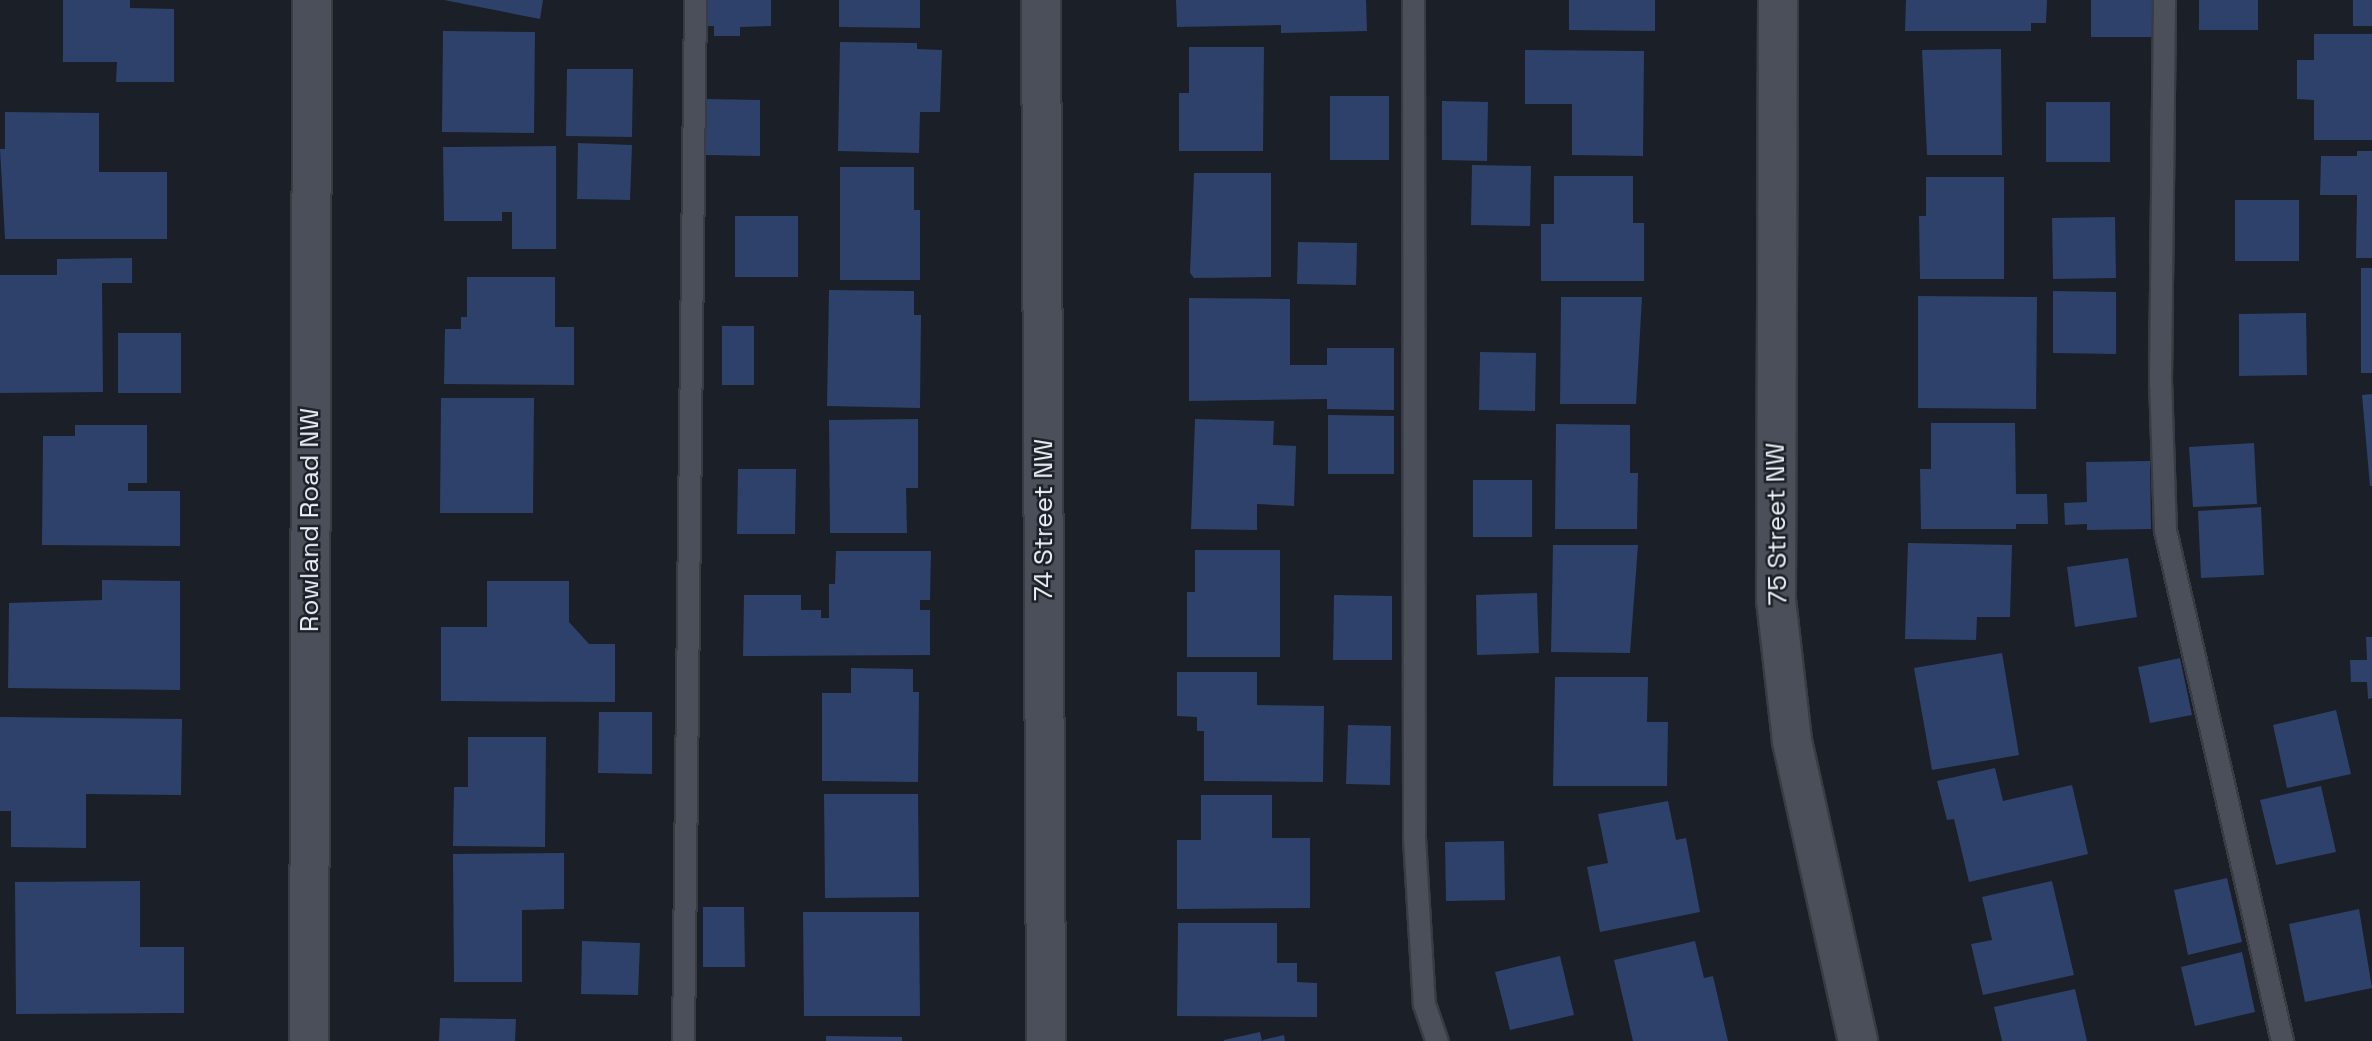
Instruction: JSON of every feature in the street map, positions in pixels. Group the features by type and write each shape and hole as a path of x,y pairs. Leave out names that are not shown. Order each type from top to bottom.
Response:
{"street":[{"name":"Rowland Road NW","path":"309,1041 312,0"},
{"name":"74 Street NW","path":"1041,0 1046,1041"},
{"name":"75 Street NW","path":"1777,0 1776,600 1792,741 1858,1041"}],"lane":[{"path":"683,1041 695,0"},
{"path":"1413,0 1414,838 1424,1004 1437,1041"},
{"path":"2164,0 2160,380 2165,530 2282,1041"}],"building":[{"path":"63,0 130,0 130,8 174,9 174,82 116,82 117,62 63,62"},
{"path":"444,0 543,0 540,19"},
{"path":"705,0 771,0 771,26 740,27 740,36 714,36 714,26 705,26"},
{"path":"839,0 920,0 920,28 839,27"},
{"path":"1176,0 1366,0 1367,31 1281,33 1281,25 1177,27"},
{"path":"1569,0 1655,0 1655,31 1569,30"},
{"path":"1906,0 2047,0 2046,23 2031,23 2031,31 1905,31"},
{"path":"2091,0 2156,0 2156,37 2091,37"},
{"path":"2199,0 2258,0 2258,30 2199,30"},
{"path":"2353,0 2372,0 2372,26 2353,26"},
{"path":"443,31 535,32 534,133 442,132"},
{"path":"2314,34 2372,34 2372,140 2314,140 2314,100 2297,99 2297,60 2314,60"},
{"path":"840,42 917,43 917,49 942,50 940,112 920,112 919,153 838,151"},
{"path":"1189,47 1264,47 1263,151 1179,151 1179,93 1189,93"},
{"path":"2001,49 2002,155 1927,155 1922,50"},
{"path":"1525,50 1644,51 1643,156 1572,155 1572,104 1525,104"},
{"path":"567,69 633,69 632,137 566,136"},
{"path":"1330,96 1389,96 1389,160 1330,160"},
{"path":"705,99 760,100 760,156 705,155"},
{"path":"1442,101 1488,102 1487,161 1442,160"},
{"path":"2046,102 2110,102 2110,162 2046,162"},
{"path":"5,112 99,113 99,172 167,172 167,239 5,239 0,149 5,149"},
{"path":"578,143 632,145 630,200 577,199"},
{"path":"556,146 556,249 512,249 512,212 502,212 502,221 444,221 443,147"},
{"path":"2357,151 2372,151 2372,258 2356,258 2357,195 2320,195 2321,156 2357,156"},
{"path":"1472,165 1531,166 1530,226 1471,225"},
{"path":"840,167 914,167 914,210 920,210 920,280 840,280"},
{"path":"1194,173 1271,173 1271,277 1194,278 1190,273"},
{"path":"1554,176 1633,176 1633,223 1644,223 1644,281 1541,281 1541,224 1554,224"},
{"path":"1926,177 2004,177 2004,279 1920,279 1919,216 1926,216"},
{"path":"2235,200 2299,200 2299,261 2235,261"},
{"path":"735,216 798,216 798,277 735,277"},
{"path":"2115,217 2116,278 2053,279 2052,218"},
{"path":"1298,242 1357,243 1356,285 1297,284"},
{"path":"132,258 132,283 102,283 103,392 0,393 0,275 57,275 57,259"},
{"path":"2361,268 2372,268 2372,373 2361,373"},
{"path":"467,277 555,277 555,327 574,327 574,385 444,384 445,329 461,329 461,317 467,317"},
{"path":"829,290 914,291 914,315 921,315 920,408 827,406"},
{"path":"2053,291 2116,292 2116,354 2053,353"},
{"path":"1918,296 2037,297 2036,409 1918,408"},
{"path":"1561,297 1642,297 1636,404 1560,404"},
{"path":"1189,298 1290,299 1290,365 1327,365 1327,348 1394,348 1394,410 1327,409 1327,399 1189,401"},
{"path":"2306,313 2307,375 2239,376 2239,314"},
{"path":"722,326 754,326 754,385 722,385"},
{"path":"118,333 181,333 181,393 118,393"},
{"path":"1480,352 1536,353 1535,411 1479,410"},
{"path":"2372,394 2372,486 2370,486 2362,395"},
{"path":"441,398 534,398 533,513 440,513"},
{"path":"1328,415 1394,416 1394,474 1328,474"},
{"path":"918,419 918,488 906,488 907,533 830,533 829,420"},
{"path":"1195,419 1274,421 1273,445 1296,446 1294,506 1257,504 1257,530 1191,529"},
{"path":"1931,423 2015,423 2016,494 2047,494 2048,524 2016,524 2016,529 1921,529 1920,469 1931,469"},
{"path":"1556,424 1630,425 1630,473 1638,473 1637,529 1555,529"},
{"path":"75,425 147,425 147,483 128,483 128,491 180,491 180,546 42,545 43,436 75,436"},
{"path":"2254,443 2257,504 2193,507 2189,447"},
{"path":"2150,461 2151,529 2087,530 2087,524 2065,525 2064,503 2087,502 2086,462"},
{"path":"738,469 796,469 795,534 737,534"},
{"path":"1473,480 1532,480 1532,537 1473,537"},
{"path":"2261,507 2264,575 2201,578 2198,511"},
{"path":"1908,543 2012,545 2010,617 1977,617 1976,640 1905,639"},
{"path":"1553,545 1638,545 1630,653 1551,652"},
{"path":"1195,550 1280,550 1280,657 1187,657 1187,592 1195,592"},
{"path":"836,551 931,551 930,600 920,600 920,610 930,610 930,655 743,656 744,595 801,595 801,610 821,610 821,618 829,618 829,584 835,584"},
{"path":"2128,558 2137,617 2075,627 2067,567"},
{"path":"102,580 180,581 180,690 8,688 9,603 102,600"},
{"path":"487,581 569,581 569,622 589,644 615,644 615,702 441,701 441,627 487,627"},
{"path":"1537,593 1539,653 1477,655 1476,595"},
{"path":"1334,595 1392,596 1392,660 1333,660"},
{"path":"2366,637 2372,637 2372,698 2368,699 2367,682 2351,682 2350,660 2367,660"},
{"path":"2002,653 2019,755 1932,770 1914,668"},
{"path":"2180,658 2192,715 2150,723 2138,667"},
{"path":"851,668 913,669 913,692 919,692 918,782 822,781 822,693 851,693"},
{"path":"1177,672 1257,672 1257,705 1324,706 1323,782 1204,781 1204,731 1197,731 1197,717 1177,716"},
{"path":"1555,677 1648,677 1647,722 1668,722 1667,786 1553,786"},
{"path":"2336,710 2351,774 2287,788 2273,725"},
{"path":"599,712 652,712 652,774 598,773"},
{"path":"0,717 182,719 181,795 86,794 86,848 11,847 11,811 0,811"},
{"path":"1348,725 1391,726 1390,785 1346,784"},
{"path":"468,737 546,737 545,847 453,846 454,787 468,787"},
{"path":"1995,768 2003,801 2072,785 2088,854 1969,882 1954,819 1947,820 1937,781"},
{"path":"2321,786 2336,852 2276,865 2260,800"},
{"path":"824,794 918,794 919,897 825,898"},
{"path":"1201,795 1272,795 1272,838 1310,838 1310,908 1177,909 1177,840 1201,840"},
{"path":"1668,801 1676,840 1686,838 1700,912 1600,932 1587,867 1608,863 1598,814"},
{"path":"1504,841 1505,900 1446,901 1445,842"},
{"path":"564,853 564,909 522,910 522,982 454,982 453,854"},
{"path":"2227,878 2242,942 2188,955 2174,890"},
{"path":"140,881 140,947 184,947 184,1013 16,1014 15,882"},
{"path":"2052,881 2074,975 1983,995 1971,944 1992,940 1982,897"},
{"path":"703,907 744,907 745,967 703,967"},
{"path":"2359,909 2372,988 2305,1002 2289,924"},
{"path":"803,912 919,912 920,1016 804,1016"},
{"path":"1178,923 1277,923 1277,963 1297,963 1297,982 1317,983 1317,1017 1177,1016"},
{"path":"582,941 640,943 638,995 581,994"},
{"path":"1695,941 1704,978 1713,976 1728,1041 1633,1041 1614,960"},
{"path":"2242,952 2255,1012 2195,1026 2181,967"},
{"path":"1560,956 1574,1015 1510,1030 1495,972"},
{"path":"2075,989 2087,1041 2002,1041 1994,1007"},
{"path":"440,1018 516,1019 515,1041 439,1041"},
{"path":"1260,1032 1262,1041 1224,1041 1224,1040"},
{"path":"1284,1035 1285,1041 1263,1041 1263,1040"},
{"path":"826,1036 902,1037 902,1041 826,1041"}]}
